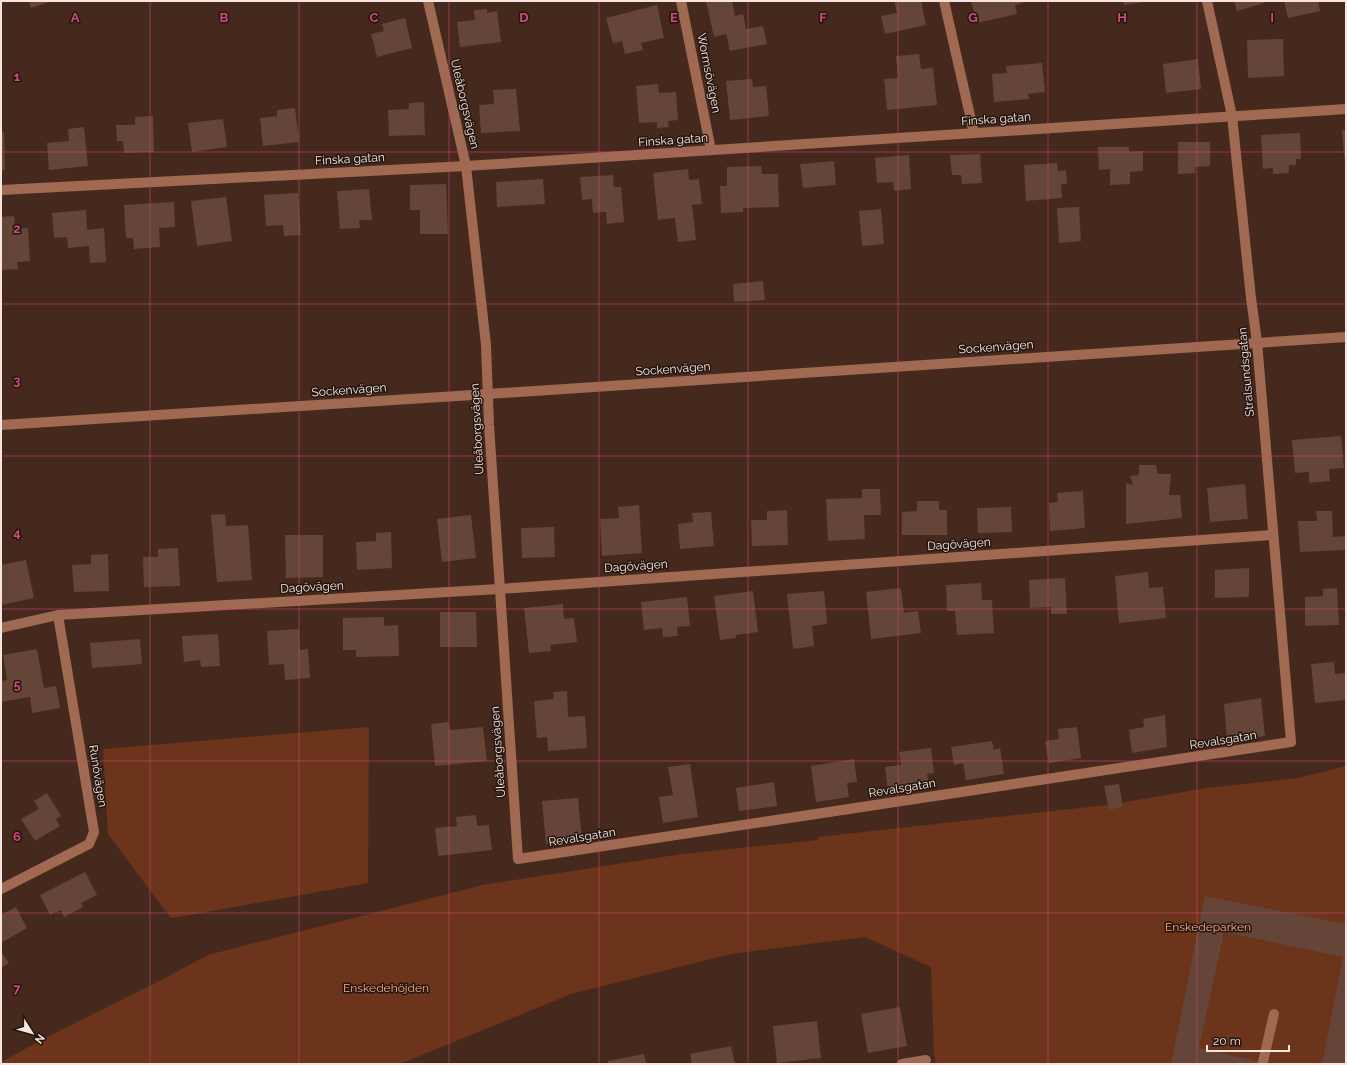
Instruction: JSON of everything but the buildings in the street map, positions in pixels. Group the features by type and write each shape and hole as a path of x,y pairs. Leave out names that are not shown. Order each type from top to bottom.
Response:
{"street":[{"name":"Uleåborgsvägen","path":"428,1 466,166 486,345 489,425 518,859"},
{"name":"Wormsövägen","path":"681,1 711,150"},
{"path":"944,1 974,133"},
{"name":"Stralsundsgatan","path":"1208,1 1232,116 1257,342 1291,742"},
{"name":"Finska gatan","path":"1,190 466,166 1346,109"},
{"name":"Sockenvägen","path":"1,425 488,394 1346,336"},
{"name":"Dagövägen","path":"1,628 58,614 500,589 1273,535"},
{"name":"Runövägen","path":"1,889 89,844 94,832 58,614"},
{"name":"Revalsgatan","path":"518,859 1291,742"},
{"path":"1263,1062 1274,1014"},
{"path":"902,1064 926,1060"}],"green space":[{"path":"369,727 368,883 173,918 170,917 108,834 103,749"},
{"path":"1346,766 1346,1064 936,1064 934,1055 931,967 865,937 731,954 571,994 400,1064 1,1064 1,1062 49,1036 208,955 483,885 682,854 818,840 818,837 1115,804 1206,788 1299,778"}],"park label":[{"name":"Enskedeparken","path":"1208,927"},
{"name":"Enskedehöjden","path":"386,988"}]}
